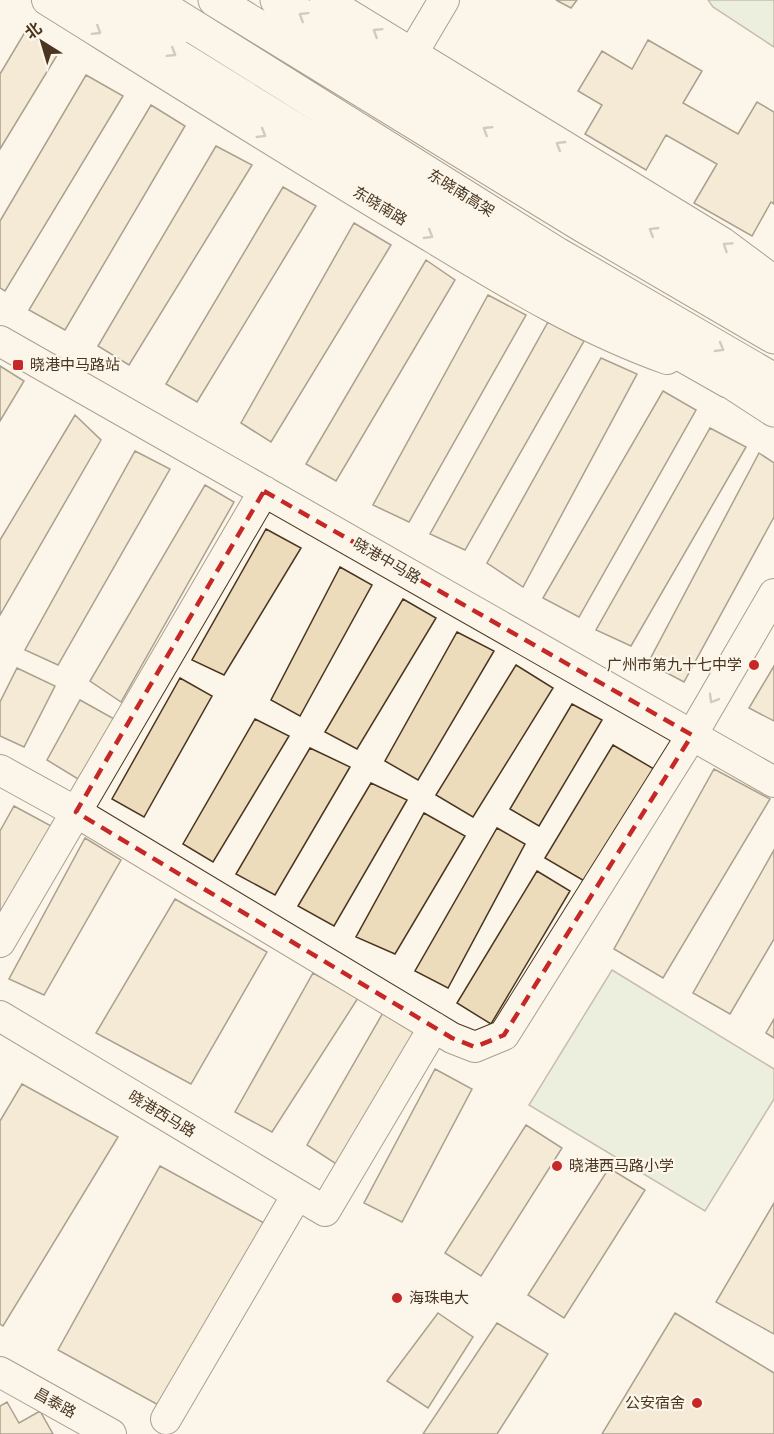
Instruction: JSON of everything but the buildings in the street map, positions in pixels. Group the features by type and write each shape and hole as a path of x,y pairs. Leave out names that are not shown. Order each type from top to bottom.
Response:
{"main road":[{"path":"86,0 452,226 728,381"},
{"name":"东晓南路","path":"125,0 562,266 728,381 774,410"},
{"name":"东晓南高架","path":"151,0 558,254 774,380"},
{"path":"215,0 572,218 774,338"},
{"path":"235,0 635,248 774,326"},
{"path":"277,0 774,306"}],"street":[{"name":"东晓南路","path":"47,0 243,123 535,300 653,354 728,381"},
{"path":"325,0 723,243 774,281"},
{"path":"412,54 444,0"},
{"name":"晓港中马路","path":"0,341 774,782"},
{"path":"0,942 264,491"},
{"path":"0,770 76,812 434,1027 476,1047 504,1035 692,735 774,594"},
{"name":"晓港西马路","path":"0,1016 325,1211 434,1027"},
{"path":"166,1419 297,1195"},
{"name":"昌泰路","path":"5,1380 111,1434"}],"highlighted area":[{"path":"264,491 692,735 504,1035 475,1047 452,1038 76,812"}],"green space":[{"path":"708,0 774,0 774,47 713,7"},
{"path":"612,970 774,1069 774,1099 705,1211 529,1105"}],"place":[{"name":"晓港中马路站","path":"18,365"},
{"name":"广州市第九十七中学","path":"754,665"},
{"name":"晓港西马路小学","path":"557,1166"},
{"name":"海珠电大","path":"397,1298"},
{"name":"公安宿舍","path":"697,1403"}]}
